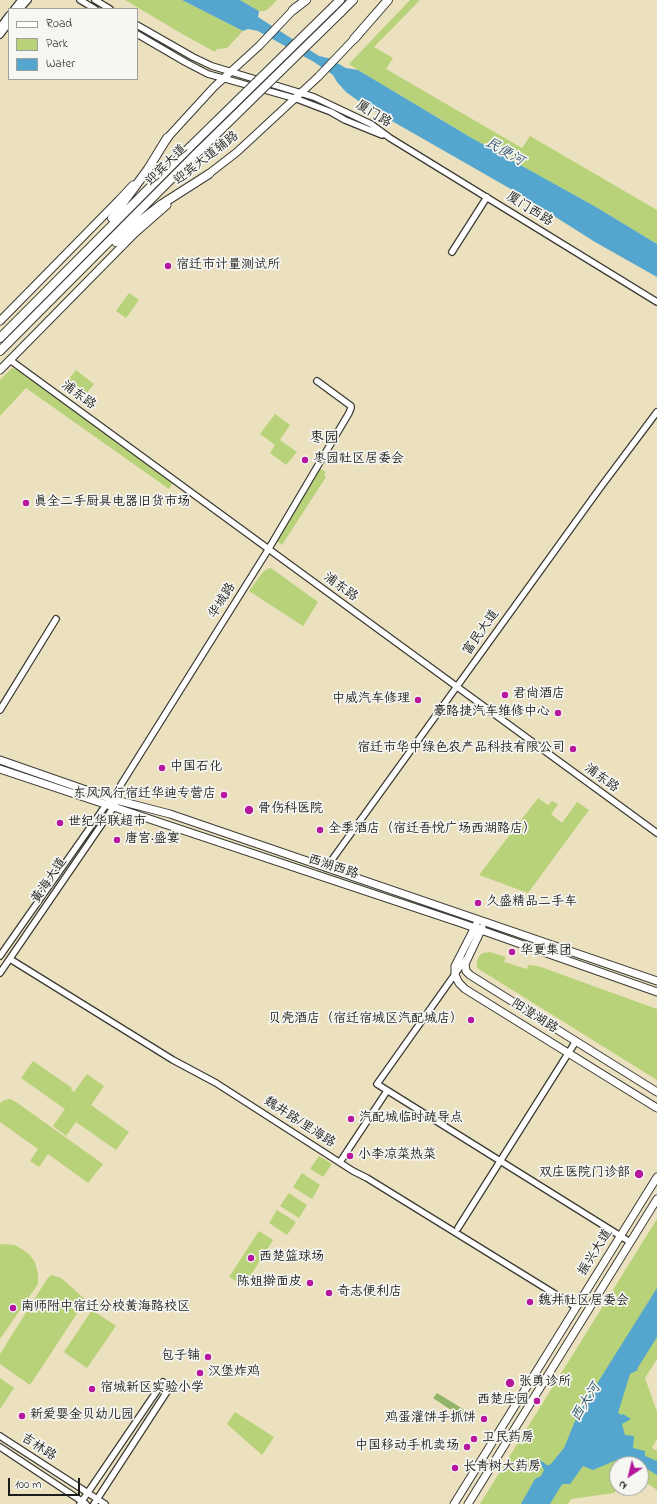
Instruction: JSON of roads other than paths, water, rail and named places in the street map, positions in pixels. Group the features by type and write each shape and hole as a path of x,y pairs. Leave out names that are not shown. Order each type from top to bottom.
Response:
{"highway":[{"path":"293,10 305,0"},
{"name":"迎宾大道","path":"0,338 190,147 340,0"},
{"name":"迎宾大道","path":"0,352 196,154 353,0"},
{"path":"354,39 388,0"},
{"path":"91,246 135,188 167,138"},
{"path":"43,308 71,287 122,235 162,204 209,174"}],"main road":[{"name":"迎宾大道辅路","path":"0,370 135,233 162,209 237,152 318,77 393,0"},
{"path":"0,321 119,200 144,172 167,138 223,78 259,46 293,10"},
{"name":"西湖西路","path":"0,760 112,801"},
{"name":"西湖西路","path":"0,769 112,801 170,814 657,981"},
{"name":"西湖西路","path":"112,801 114,808 478,930 657,992"},
{"path":"467,957 482,921"},
{"path":"455,975 454,970 457,961 478,930"},
{"name":"阳澄湖路","path":"467,957 464,967 470,975 657,1092"},
{"name":"阳澄湖路","path":"455,975 459,983 465,989 657,1108"},
{"name":"振兴大道","path":"454,1504 657,1177"},
{"name":"振兴大道","path":"468,1504 657,1199"}],"street":[{"path":"15,8 21,0"},
{"path":"21,8 28,0"},
{"path":"80,0 93,8"},
{"path":"95,0 108,8"},
{"path":"0,27 8,16"},
{"path":"0,35 8,24"},
{"name":"厦门路","path":"138,26 192,57 212,66 301,92 335,106 371,124 390,138"},
{"name":"厦门路","path":"138,35 208,74 294,98 331,112 345,120 390,138"},
{"name":"厦门西路","path":"390,138 657,302"},
{"path":"452,252 486,197"},
{"name":"浦东路","path":"10,360 657,833"},
{"name":"华城路","path":"112,801 268,550 350,413 352,408 351,406 317,381"},
{"name":"富民大道","path":"326,868 560,543 657,412"},
{"path":"0,710 56,619"},
{"name":"黄海大道","path":"0,956 112,801"},
{"name":"黄海大道","path":"0,973 114,808"},
{"path":"467,957 377,1084 630,1242"},
{"name":"魏井路/里海路","path":"10,959 178,1063 216,1083 340,1162 576,1307"},
{"path":"458,1228 576,1041"},
{"path":"340,1162 387,1091"},
{"path":"83,1503 87,1493 163,1382 170,1387 95,1501"},
{"name":"吉林路","path":"0,1436 87,1493 95,1501 105,1504"},
{"name":"吉林路","path":"0,1446 83,1503"}],"water":[{"path":"182,0 240,0 259,11 258,17 319,56 328,58 346,68 358,70 470,137 596,207 657,244 657,277 595,242 516,192 364,105 346,92 333,75 314,62 258,31 248,29 243,31"},
{"name":"西大河","path":"657,1288 657,1337 637,1369 638,1370 630,1374 618,1413 631,1419 622,1424 625,1435 634,1436 633,1448 645,1451 645,1456 609,1456 609,1463 593,1470 583,1466 570,1484 563,1484 561,1486 550,1504 521,1504 535,1479 541,1476 544,1470 539,1461 540,1460 547,1465 550,1465 564,1448 578,1414"},
{"path":"649,1458 657,1461 657,1475 649,1470"}],"place":[{"name":"宿迁市计量测试所","path":"168,266"},
{"name":"枣园社区居委会","path":"305,460"},
{"name":"真全二手厨具电器旧货市场","path":"26,503"},
{"name":"君尚酒店","path":"505,695"},
{"name":"中威汽车修理","path":"418,700"},
{"name":"豪路捷汽车维修中心","path":"558,713"},
{"name":"宿迁市华中绿色农产品科技有限公司","path":"573,749"},
{"name":"中国石化","path":"162,768"},
{"name":"东风风行宿迁华迪专营店","path":"224,795"},
{"name":"骨伤科医院","path":"249,810"},
{"name":"世纪华联超市","path":"60,823"},
{"name":"全季酒店（宿迁吾悦广场西湖路店）","path":"320,830"},
{"name":"唐宫·盛宴","path":"117,840"},
{"name":"久盛精品二手车","path":"478,903"},
{"name":"华夏集团","path":"512,952"},
{"name":"贝壳酒店（宿迁宿城区汽配城店）","path":"471,1020"},
{"name":"汽配城临时疏导点","path":"351,1119"},
{"name":"小李凉菜热菜","path":"350,1156"},
{"name":"双庄医院门诊部","path":"639,1174"},
{"name":"西楚篮球场","path":"251,1258"},
{"name":"陈姐擀面皮","path":"310,1283"},
{"name":"奇志便利店","path":"329,1293"},
{"name":"魏井社区居委会","path":"530,1302"},
{"name":"南师附中宿迁分校黄海路校区","path":"13,1308"},
{"name":"包子铺","path":"208,1357"},
{"name":"汉堡炸鸡","path":"200,1373"},
{"name":"张勇诊所","path":"510,1383"},
{"name":"宿城新区实验小学","path":"92,1389"},
{"name":"西楚庄园","path":"537,1401"},
{"name":"新爱婴金贝幼儿园","path":"22,1416"},
{"name":"鸡蛋灌饼手抓饼","path":"484,1419"},
{"name":"卫民药房","path":"474,1439"},
{"name":"中国移动手机卖场","path":"467,1447"},
{"name":"长青树大药房","path":"455,1468"}],"district":[{"name":"枣园","path":"324,440"}],"water label":[{"name":"民便河","path":"504,153"}]}
